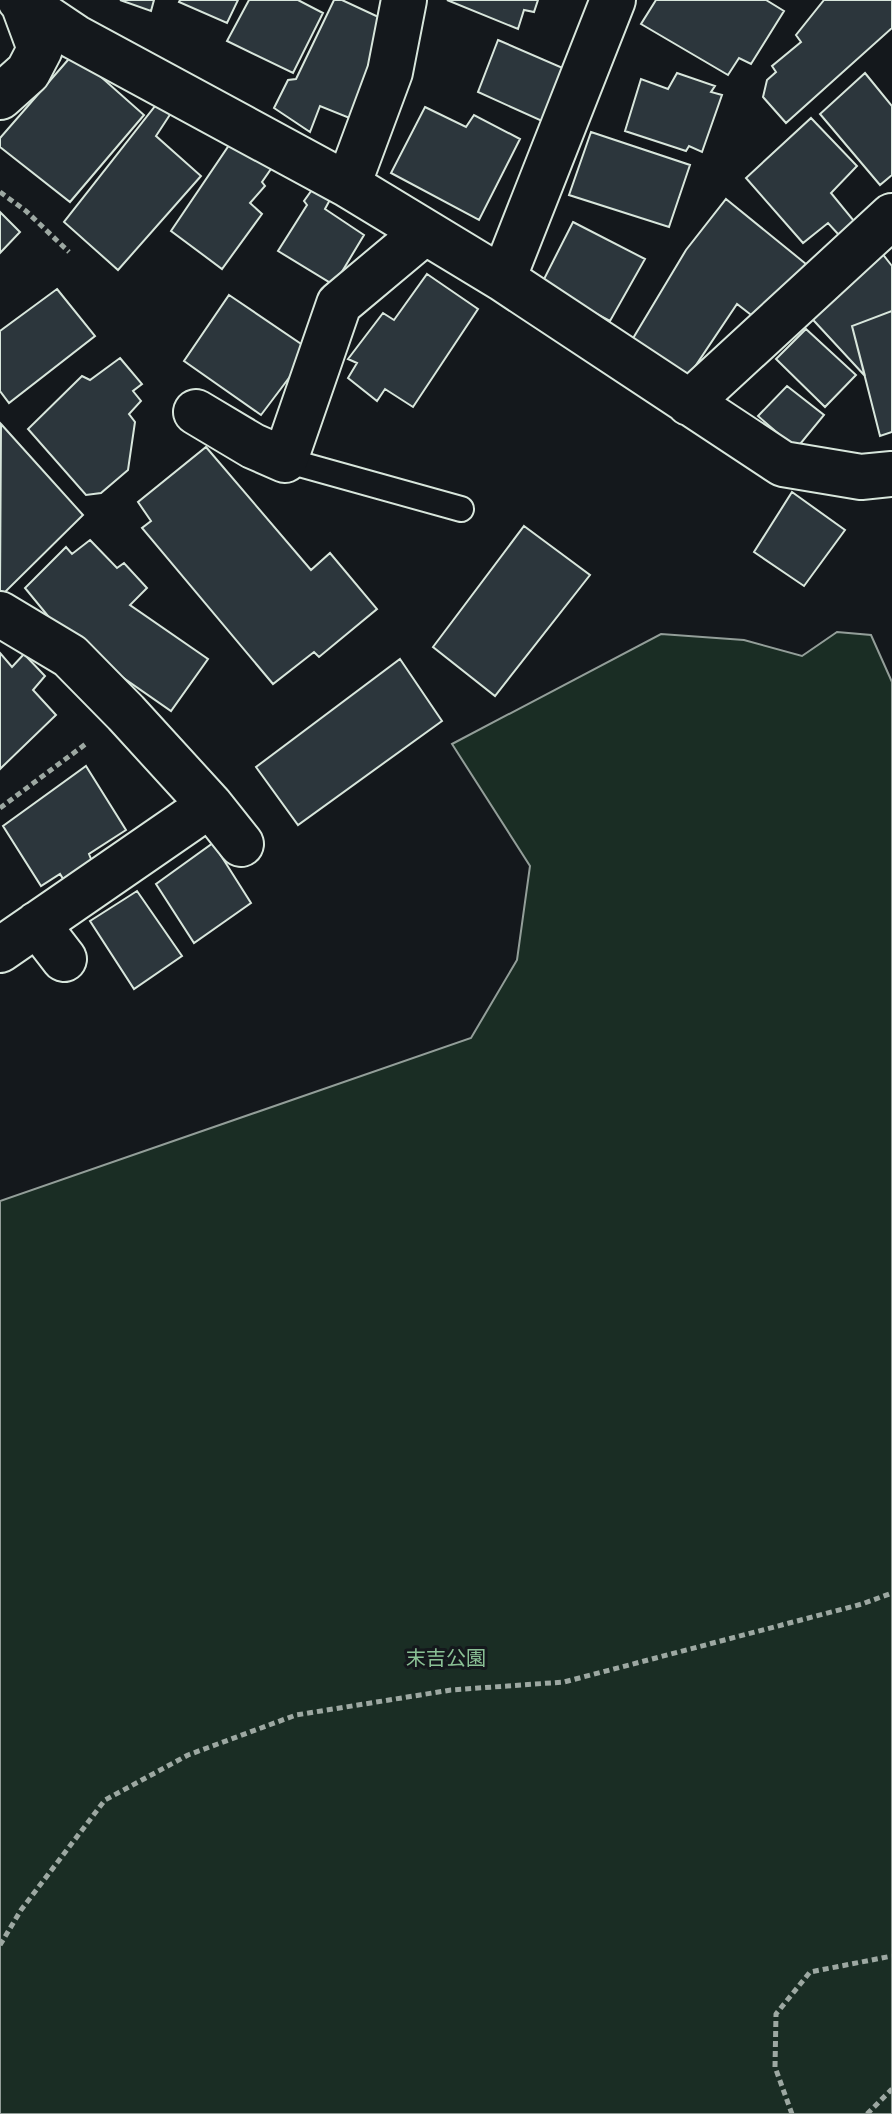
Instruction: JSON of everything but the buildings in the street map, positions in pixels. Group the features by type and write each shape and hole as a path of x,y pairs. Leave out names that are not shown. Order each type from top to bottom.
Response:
{"street":[{"path":"348,185 390,72 404,0"},
{"path":"503,279 613,0"},
{"path":"22,2 75,37 348,185 503,279 783,464 861,477 892,474"},
{"path":"0,97 28,72 40,49 22,2"},
{"path":"689,403 892,216"},
{"path":"196,412 253,446 285,460 339,304 425,232"},
{"path":"0,614 70,656 210,805 241,844"},
{"path":"0,950 210,805"},
{"path":"37,924 64,959"}],"lane":[{"path":"285,460 461,509"}],"path":[{"path":"0,192 26,211 69,252"},
{"path":"0,808 126,713"},
{"path":"0,1945 21,1910 105,1800 188,1755 296,1715 451,1690 564,1682 862,1604 892,1593"},
{"path":"792,2114 775,2067 776,2014 810,1972 892,1956"},
{"path":"867,2114 892,2089"}],"green space":[{"name":"末吉公園","path":"837,632 871,635 892,682 892,2114 0,2114 0,1201 471,1038 517,960 530,866 452,744 661,634 744,640 802,656"}]}
